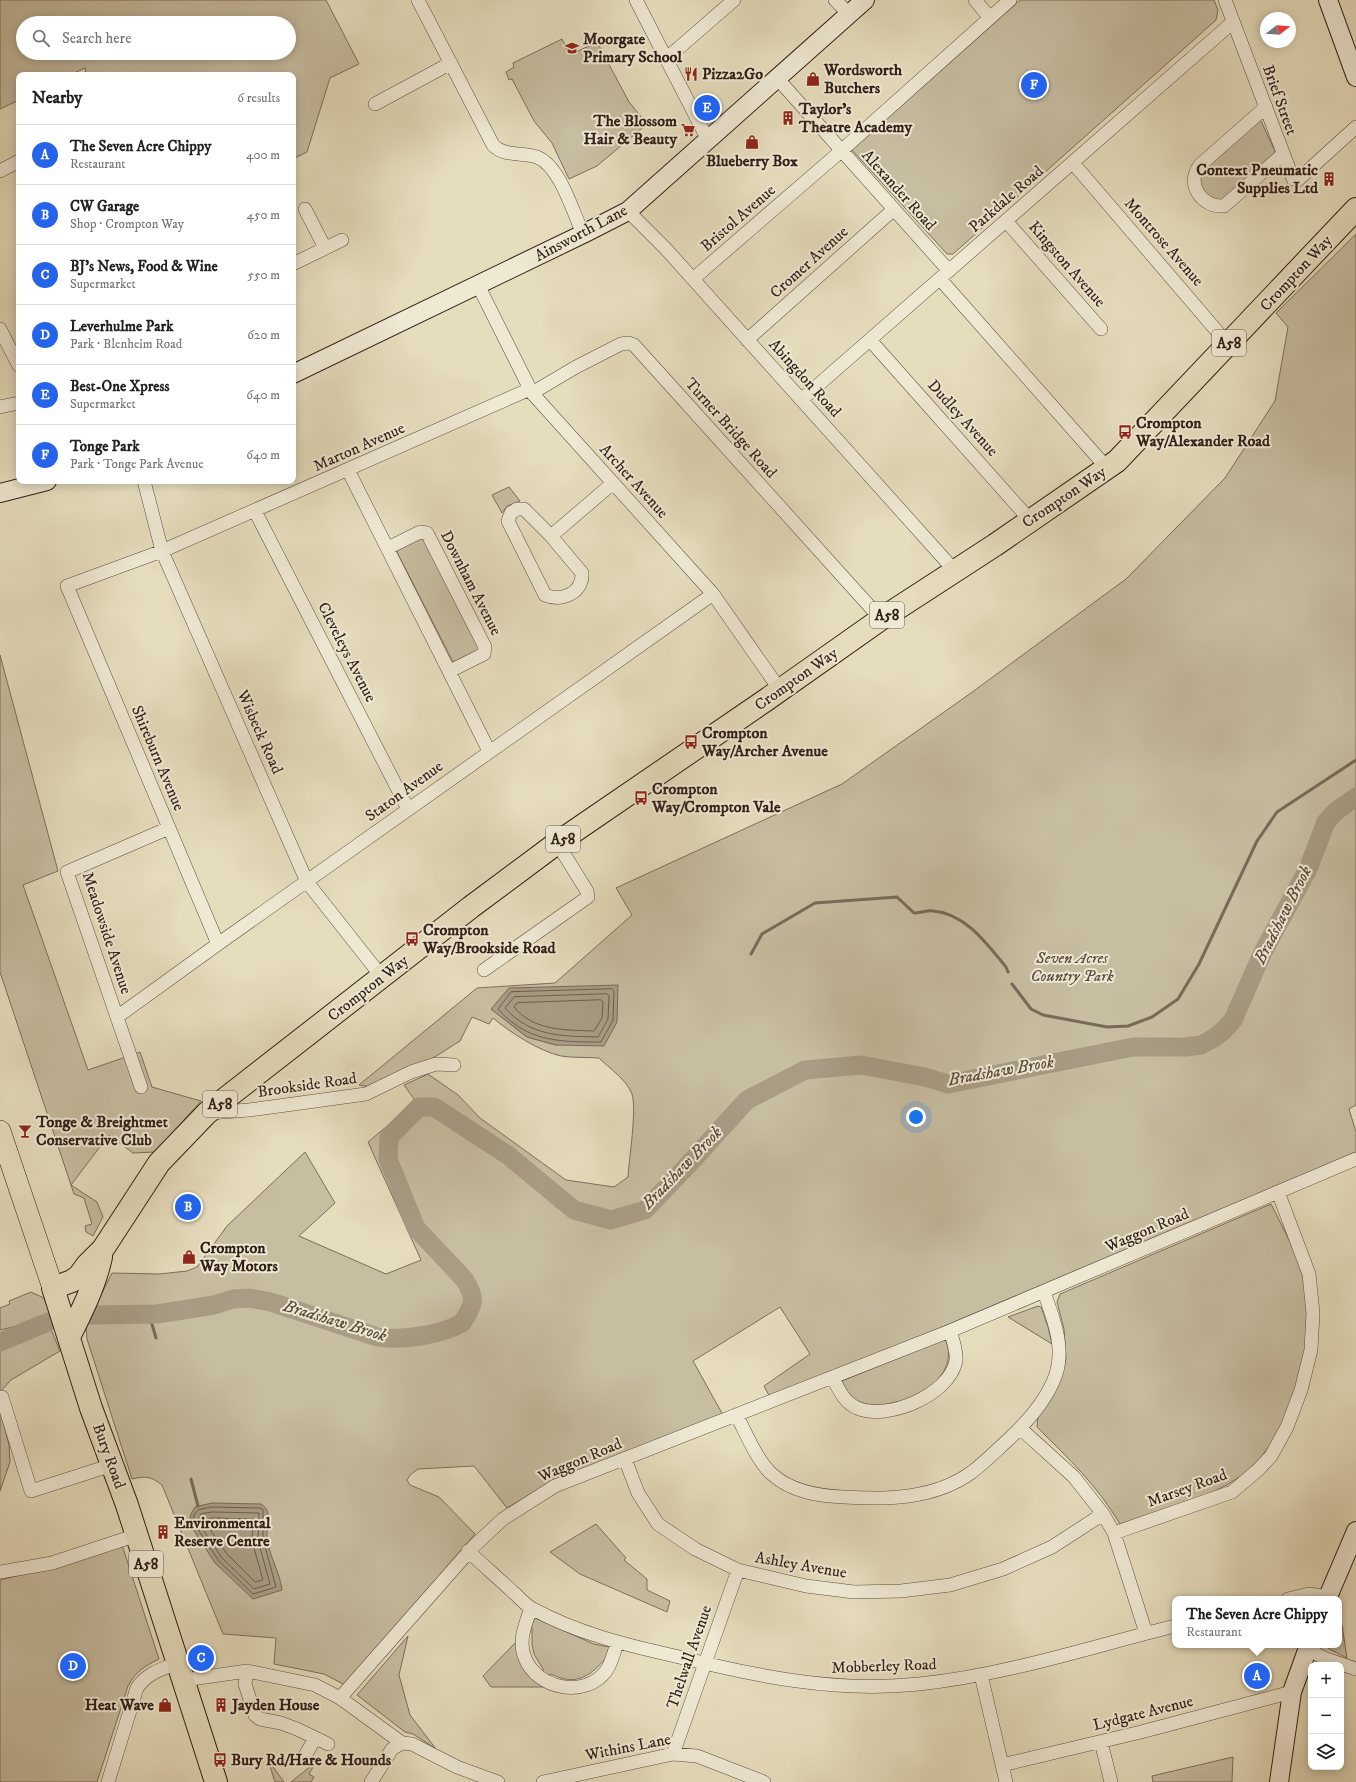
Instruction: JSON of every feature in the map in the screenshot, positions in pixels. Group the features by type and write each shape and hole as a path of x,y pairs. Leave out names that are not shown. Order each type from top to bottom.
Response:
{"highway":[{"name":"Crompton Way","path":"55,1296 76,1279 103,1249 159,1163 208,1113 471,907 557,844 881,619 955,571 1117,461 1356,209"},
{"name":"Crompton Way","path":"69,1337 86,1304 91,1286 98,1274 103,1249"},
{"path":"55,1296 77,1296 91,1286"},
{"name":"Bury Road","path":"55,1296 137,1535 216,1782"}],"main road":[{"name":"Ainsworth Lane","path":"296,369 478,285 628,211 865,0"},
{"path":"1328,0 1356,77"},
{"path":"0,493 35,484"},
{"name":"Bury Road","path":"0,1131 55,1296"},
{"path":"1329,1596 1356,1531"},
{"path":"1279,1782 1292,1692 1308,1648"}],"street":[{"path":"418,0 451,63 469,87 493,145 502,151 536,157 551,166 562,186 583,234"},
{"path":"636,0 708,140"},
{"path":"666,59 734,0"},
{"path":"836,0 848,14"},
{"path":"975,0 990,18"},
{"name":"Bristol Avenue","path":"693,279 1010,0"},
{"name":"Brief Street","path":"1225,0 1292,179 1298,180 1356,127"},
{"name":"Parkdale Road","path":"801,400 1074,163 1233,22"},
{"path":"375,104 451,63"},
{"name":"Alexander Road","path":"777,78 893,210 944,275 1108,468"},
{"path":"1266,108 1200,165 1195,171 1193,180 1195,187 1210,204 1224,206 1229,204 1282,155"},
{"path":"0,171 16,163"},
{"name":"Montrose Avenue","path":"1074,163 1228,344"},
{"path":"305,209 325,248"},
{"name":"Cromer Avenue","path":"747,340 893,210"},
{"name":"Abingdon Road","path":"628,211 693,279 955,571"},
{"name":"Kingston Avenue","path":"1006,221 1101,329"},
{"path":"296,262 342,240"},
{"name":"Archer Avenue","path":"478,285 531,391 713,594 780,690"},
{"path":"0,329 16,360"},
{"name":"Dudley Avenue","path":"870,340 1030,520"},
{"name":"Turner Bridge Road","path":"531,391 621,344 628,343 634,346 881,619"},
{"name":"Marton Avenue","path":"67,586 162,551 531,391"},
{"path":"0,407 16,404"},
{"path":"348,470 489,751"},
{"path":"551,536 613,483"},
{"name":"Wisbeck Road","path":"145,484 162,551 307,882 382,977"},
{"path":"517,509 524,509 551,536 582,573 582,580 579,587 562,598 554,598 545,595 508,521 511,513 517,509"},
{"name":"Cleveleys Avenue","path":"255,510 408,809"},
{"name":"Downham Avenue","path":"388,548 420,532 427,533 482,641 485,647 484,654 450,671"},
{"name":"Shireburn Avenue","path":"67,586 218,944"},
{"name":"Staton Avenue","path":"118,1017 489,751 713,594"},
{"name":"Meadowside Avenue","path":"141,1086 67,872 169,828"},
{"path":"484,970 588,897 587,892 557,844"},
{"name":"Brookside Road","path":"208,1113 249,1110 366,1094 411,1072 436,1064 454,1066"},
{"name":"Waggon Road","path":"340,1698 468,1552 503,1519 555,1486 737,1416 950,1331 1356,1159"},
{"name":"Marsey Road","path":"1114,1533 1232,1492 1258,1470 1271,1456 1287,1427 1301,1390 1312,1350 1313,1313 1309,1274 1278,1192"},
{"path":"737,1416 754,1448 772,1475 790,1487 816,1494 867,1499 917,1495 945,1487 971,1473 1020,1428 1046,1394 1056,1374 1059,1351 1056,1327 1044,1292"},
{"path":"833,1378 843,1397 857,1408 869,1411 882,1411 914,1403 929,1396 950,1373 956,1361 956,1349 950,1331"},
{"path":"2,1397 31,1491 112,1465"},
{"path":"1020,1428 1074,1477 1103,1514 1114,1533 1146,1633"},
{"name":"Ashley Avenue","path":"625,1459 638,1493 658,1524 695,1549 738,1570 806,1586 854,1592 901,1591 950,1585 1003,1569 1052,1547 1103,1514"},
{"path":"0,1572 52,1563 137,1535"},
{"name":"Mobberley Road","path":"468,1552 531,1608 577,1628 617,1642 704,1664 771,1678 822,1685 872,1687 918,1684 981,1675 1172,1627"},
{"name":"Thelwall Avenue","path":"673,1754 738,1570"},
{"path":"1301,1596 1309,1594 1318,1596"},
{"path":"531,1608 523,1630 522,1645 525,1658 534,1672 552,1685 568,1688 586,1685 598,1679 606,1671 617,1642"},
{"path":"1310,1648 1326,1659 1356,1669"},
{"path":"247,1671 245,1684 254,1715 260,1719 281,1723 328,1744"},
{"path":"108,1782 137,1688 143,1679 154,1672 247,1671 315,1685 340,1698 402,1743 412,1744 457,1767 498,1782"},
{"path":"981,1675 1006,1782"},
{"name":"Lydgate Avenue","path":"1002,1765 1101,1742 1292,1692"},
{"path":"305,1756 315,1738"},
{"path":"1101,1742 1111,1782"},
{"path":"371,1782 392,1749 402,1743"},
{"name":"Withins Lane","path":"543,1782 673,1754 697,1756 764,1782"}],"green space":[{"path":"0,0 326,0 359,64 330,78 307,152 296,158 296,72 86,72 85,68 76,72 16,72 16,101 0,109"},
{"path":"1020,0 1214,0 1218,10 1216,20 953,254 947,254 852,150"},
{"path":"562,39 570,55 597,42 629,102 647,124 597,166 569,179 552,143 534,121 512,79 509,80 506,72 514,67 513,63"},
{"path":"1260,119 1275,151 1274,158 1224,202 1211,201 1199,187 1198,174"},
{"name":"Seven Acres Country Park","path":"1356,234 1356,1105 1349,1109 1356,1132 1356,1152 890,1349 770,1397 764,1386 810,1354 780,1307 693,1361 723,1415 550,1483 507,1508 474,1466 418,1469 410,1475 407,1480 410,1485 439,1497 475,1534 345,1685 324,1674 274,1664 276,1638 223,1634 162,1485 148,1478 141,1477 132,1479 87,1339 86,1325 112,1273 159,1274 187,1271 197,1267 227,1226 305,1152 335,1203 299,1236 386,1274 421,1260 368,1142 416,1102 404,1085 428,1074 458,1095 480,1118 566,1180 614,1187 628,1177 634,1111 632,1094 626,1084 599,1058 566,1057 552,1054 526,1041 508,1030 493,1018 489,1024 472,1017 460,1041 411,1072 377,1088 359,1085 477,988 555,983 632,915 616,888 842,784 971,693 1126,579 1225,478 1275,401 1288,327 1276,313","holes":["491,1009 556,1045 527,1037"]},
{"path":"509,487 520,501 507,506 502,513 492,495"},
{"path":"421,538 424,538 479,646 478,650 453,662 397,552 397,550"},
{"path":"0,655 58,871 23,885 88,1070 140,1052 152,1087 201,1101 155,1152 133,1153 109,1135 71,1185 0,972"},
{"path":"71,1185 97,1202 103,1217 93,1236 86,1232 85,1226 92,1224 84,1198 74,1194"},
{"path":"1271,1204 1297,1258 1303,1277 1307,1302 1307,1328 1304,1357 1297,1385 1287,1412 1275,1437 1259,1459 1241,1476 1213,1492 1198,1498 1120,1524 1092,1484 1037,1427 1038,1415 1062,1373 1066,1359 1064,1329 1057,1302 1060,1294"},
{"path":"31,1292 44,1298 49,1311 49,1318 0,1330 0,1308 10,1304 9,1301"},
{"path":"1038,1306 1041,1307 1052,1344 1008,1317"},
{"path":"48,1322 60,1351 11,1380 0,1392 0,1342"},
{"path":"945,1339 948,1355 944,1370 934,1383 920,1394 903,1401 885,1405 868,1404 854,1399 847,1391 842,1381"},
{"path":"0,1410 9,1445 10,1462 0,1491"},
{"path":"596,1524 626,1558 624,1560 647,1579 647,1590 670,1601 667,1612 580,1574 550,1552"},
{"path":"122,1545 159,1659 149,1664 134,1676 128,1686 97,1782 0,1782 0,1580 58,1566"},
{"path":"535,1618 594,1644 609,1647 606,1660 604,1660 590,1673 574,1680 552,1675 546,1676 543,1674 543,1669 534,1654 532,1644 531,1626"},
{"path":"1342,1625 1347,1658 1329,1649 1342,1648"},
{"path":"408,1636 399,1675 410,1715 436,1749 413,1734 405,1732 357,1695"},
{"path":"515,1643 519,1655 526,1667 538,1683 543,1687 491,1687 483,1676"},
{"path":"1233,1757 1232,1782 1153,1782 1152,1776"},
{"path":"268,1760 284,1782 275,1782"},
{"path":"316,1762 309,1774 314,1777 311,1782 291,1782"}],"water":[{"path":"618,985 617,1022 604,1046 556,1045 527,1037 491,1009 509,988"},
{"path":"212,1503 261,1504 265,1507 268,1515 268,1545 282,1590 253,1599 215,1563 189,1523 191,1514 195,1507"}],"waterway":[{"path":"1012,984 1031,1009 1043,1015 1107,1027 1128,1026 1152,1017 1178,999 1199,964 1257,841 1277,812 1356,760"},
{"name":"Bradshaw Brook","path":"90,1315 157,1314 214,1305 233,1299 249,1298 271,1302 377,1337 397,1338 420,1336 443,1331 462,1323 471,1306 471,1292 464,1279 416,1228 388,1159 389,1137 419,1107 434,1107 509,1156 574,1210 611,1220 645,1210 747,1100 805,1070 861,1065 925,1077 948,1084 1133,1047 1186,1047 1201,1045 1214,1038 1233,1020 1263,952 1308,869 1326,822 1336,811 1356,797"},
{"path":"751,954 762,934 815,903 897,897 914,913 931,911 945,913 955,917 974,931 983,940 1006,967 1008,972"},
{"path":"149,1314 156,1338"},
{"name":"Bradshaw Brook","path":"0,1342 48,1322"},
{"path":"191,1479 198,1506"}],"place":[{"name":"Moorgate Primary School","path":"572,48"},
{"name":"Pizza2Go","path":"691,74"},
{"name":"Wordsworth Butchers","path":"813,79"},
{"name":"Tonge Park","path":"1034,85"},
{"name":"Best-One Xpress","path":"707,108"},
{"name":"Taylor's Theatre Academy","path":"788,118"},
{"name":"The Blossom Hair & Beauty","path":"688,130"},
{"name":"Blueberry Box","path":"752,142"},
{"name":"Context Pneumatic Supplies Ltd","path":"1329,179"},
{"name":"Crompton Way/Alexander Road","path":"1125,432"},
{"name":"Crompton Way/Archer Avenue","path":"691,742"},
{"name":"Crompton Way/Crompton Vale","path":"641,798"},
{"name":"Crompton Way/Brookside Road","path":"412,939"},
{"name":"Tonge & Breightmet Conservative Club","path":"25,1131"},
{"name":"CW Garage","path":"188,1207"},
{"name":"Crompton Way Motors","path":"189,1257"},
{"name":"Environmental Reserve Centre","path":"163,1532"},
{"name":"BJ's News, Food & Wine","path":"201,1658"},
{"name":"Leverhulme Park","path":"73,1666"},
{"name":"The Seven Acre Chippy","path":"1257,1676"},
{"name":"Heat Wave","path":"165,1705"},
{"name":"Jayden House","path":"221,1705"},
{"name":"Bury Rd/Hare & Hounds","path":"220,1760"}]}
